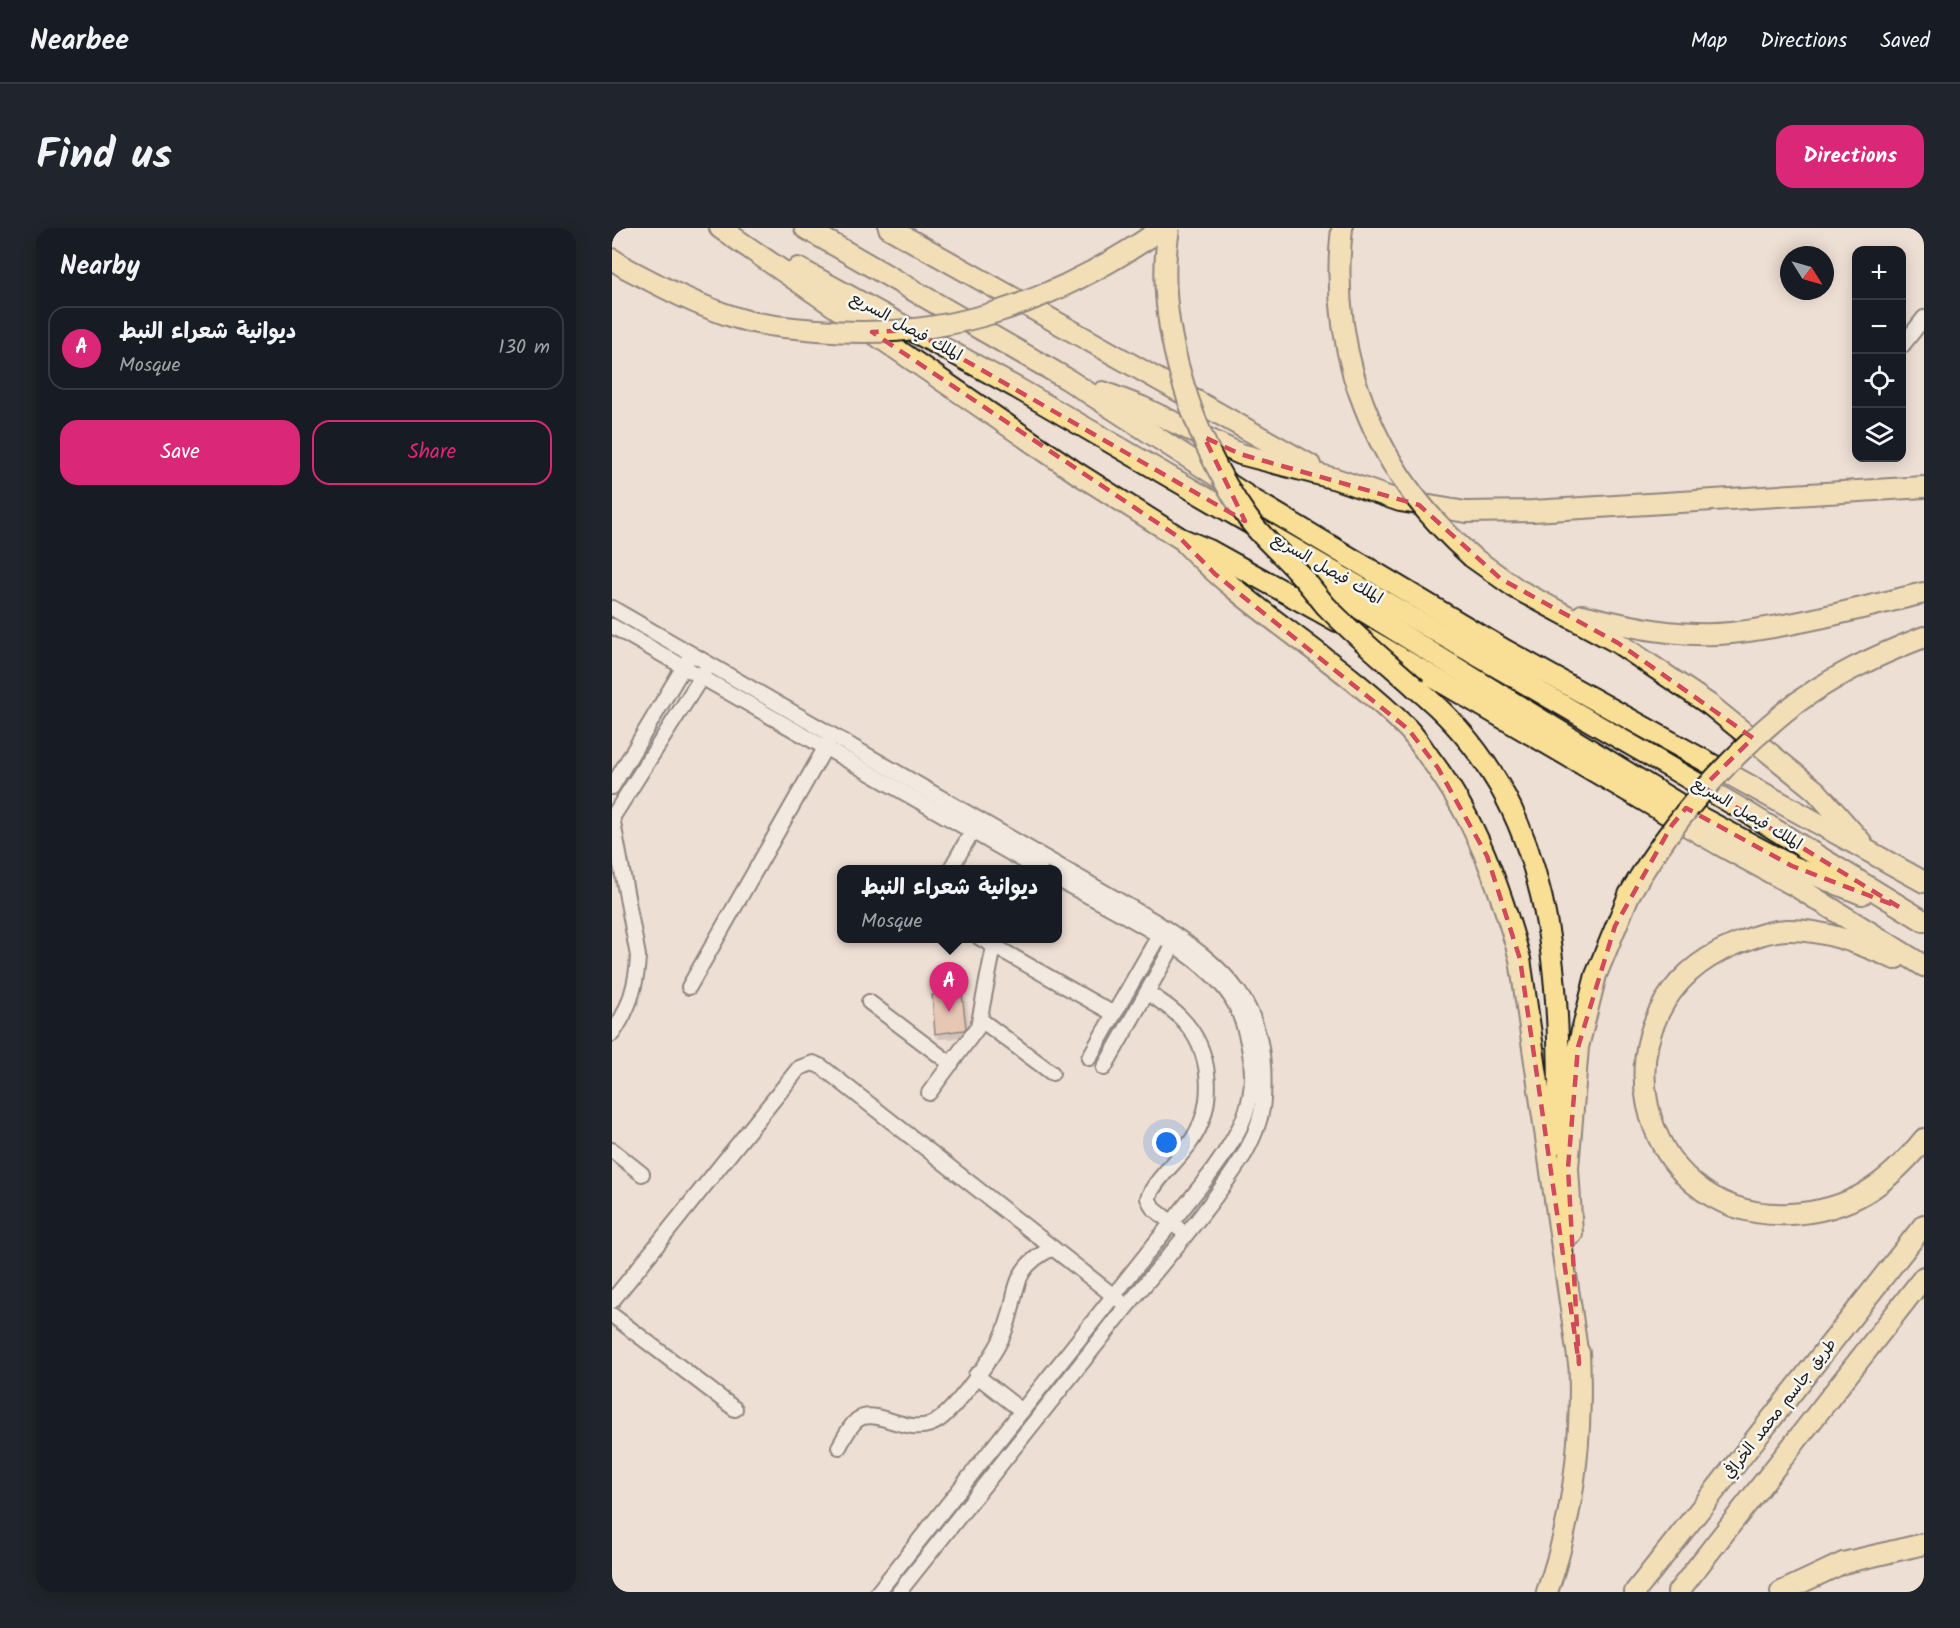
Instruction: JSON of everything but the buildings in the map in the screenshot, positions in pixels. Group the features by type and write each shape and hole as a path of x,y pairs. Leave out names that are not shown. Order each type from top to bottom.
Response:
{"highway":[{"path":"722,228 1077,473 1180,538 1209,550 1307,604 1720,845 1806,892 1924,966"},
{"name":"الملك فيصل السريع","path":"722,228 1017,388 1743,810 1924,921"},
{"name":"الملك فيصل السريع","path":"805,228 1067,379 1252,499 1505,650 1924,882"},
{"path":"889,228 1336,479"},
{"path":"619,263 685,298 740,319 783,327 834,332 904,331 953,325 1048,294 1097,270 1163,228"},
{"path":"1169,228 1166,278 1168,316 1176,358 1197,420 1236,500 1249,519 1327,607 1417,689 1445,711 1465,734 1499,782 1517,815 1531,854 1550,939 1558,1035 1559,1152 1568,1168"},
{"path":"1342,228 1338,303 1343,338 1354,377 1372,429 1398,477 1432,520 1500,579 1618,643 1745,732 1816,791 1867,850"},
{"path":"1067,379 1142,407 1240,454 1336,479 1400,501 1466,512 1533,511 1924,487"},
{"path":"1180,538 1215,574 1321,655 1408,729 1438,768 1464,810 1487,856 1504,901 1520,959 1580,1364"},
{"path":"1296,570 1482,685 1751,846 1813,876 1899,907"},
{"path":"1553,608 1612,623 1667,632 1729,633 1791,624 1924,593"},
{"path":"1547,1592 1566,1534 1578,1444 1580,1364 1568,1168 1578,1047 1596,975 1629,895 1649,860 1698,793 1725,763 1812,691 1869,659 1924,637"},
{"path":"1924,971 1834,936 1785,930 1750,937 1704,960 1664,1001 1648,1036 1643,1075 1649,1112 1656,1135 1674,1162 1703,1190 1745,1209 1770,1214 1795,1214 1842,1204 1867,1193 1889,1179 1924,1140"},
{"name":"طريق جاسم محمد الخرافي","path":"1635,1592 1924,1225"},
{"name":"طريق جاسم محمد الخرافي","path":"1678,1592 1924,1277"},
{"path":"1781,1592 1843,1563 1924,1544"}],"street":[{"path":"1906,341 1924,318"},
{"path":"612,608 709,665 828,742"},
{"path":"612,626 683,668 828,742 1049,865"},
{"path":"612,787 691,654"},
{"path":"612,1034 629,1004 637,972 636,940 616,872 612,817 709,665"},
{"path":"689,987 828,742"},
{"path":"953,865 975,826"},
{"path":"975,826 1033,865"},
{"path":"899,1592 1185,1233 1244,1154 1256,1130 1263,1101 1258,1041 1247,1002 1215,963 1156,922 1062,872"},
{"path":"878,1592 1172,1222 1235,1140 1246,1117 1252,1091 1252,1061 1246,1035 1234,1002 1204,968 1173,946 1062,882"},
{"path":"1089,1058 1158,937"},
{"path":"988,943 1114,1014"},
{"path":"929,1093 981,1020 987,972 994,946"},
{"path":"1104,1068 1173,946"},
{"path":"1147,992 1180,1017 1191,1030 1199,1045 1208,1077 1206,1103 1199,1127 1148,1198 1150,1206 1185,1233"},
{"path":"869,1002 951,1064"},
{"path":"981,1020 1052,1073"},
{"path":"1106,1028 1122,1036"},
{"path":"612,1301 799,1068 808,1063 822,1067 1127,1306"},
{"path":"612,1150 642,1174"},
{"path":"839,1447 852,1425 863,1417 872,1416 916,1427 933,1424 946,1413 1003,1337 1012,1311 1018,1278 1023,1269 1037,1256 1053,1248"},
{"path":"612,1315 735,1409"},
{"path":"976,1375 1022,1411"}],"highlighted area":[{"path":"912,330 1245,521 1204,437 1240,454 1419,505 1501,579 1618,643 1753,738 1703,787 1899,907 1792,866 1686,808 1672,825 1615,926 1578,1047 1568,1168 1579,1364 1520,959 1487,856 1438,768 1408,729 1215,574 1180,538 872,332"}],"place":[{"name":"ديوانية شعراء النبط","path":"949,1012"}]}
